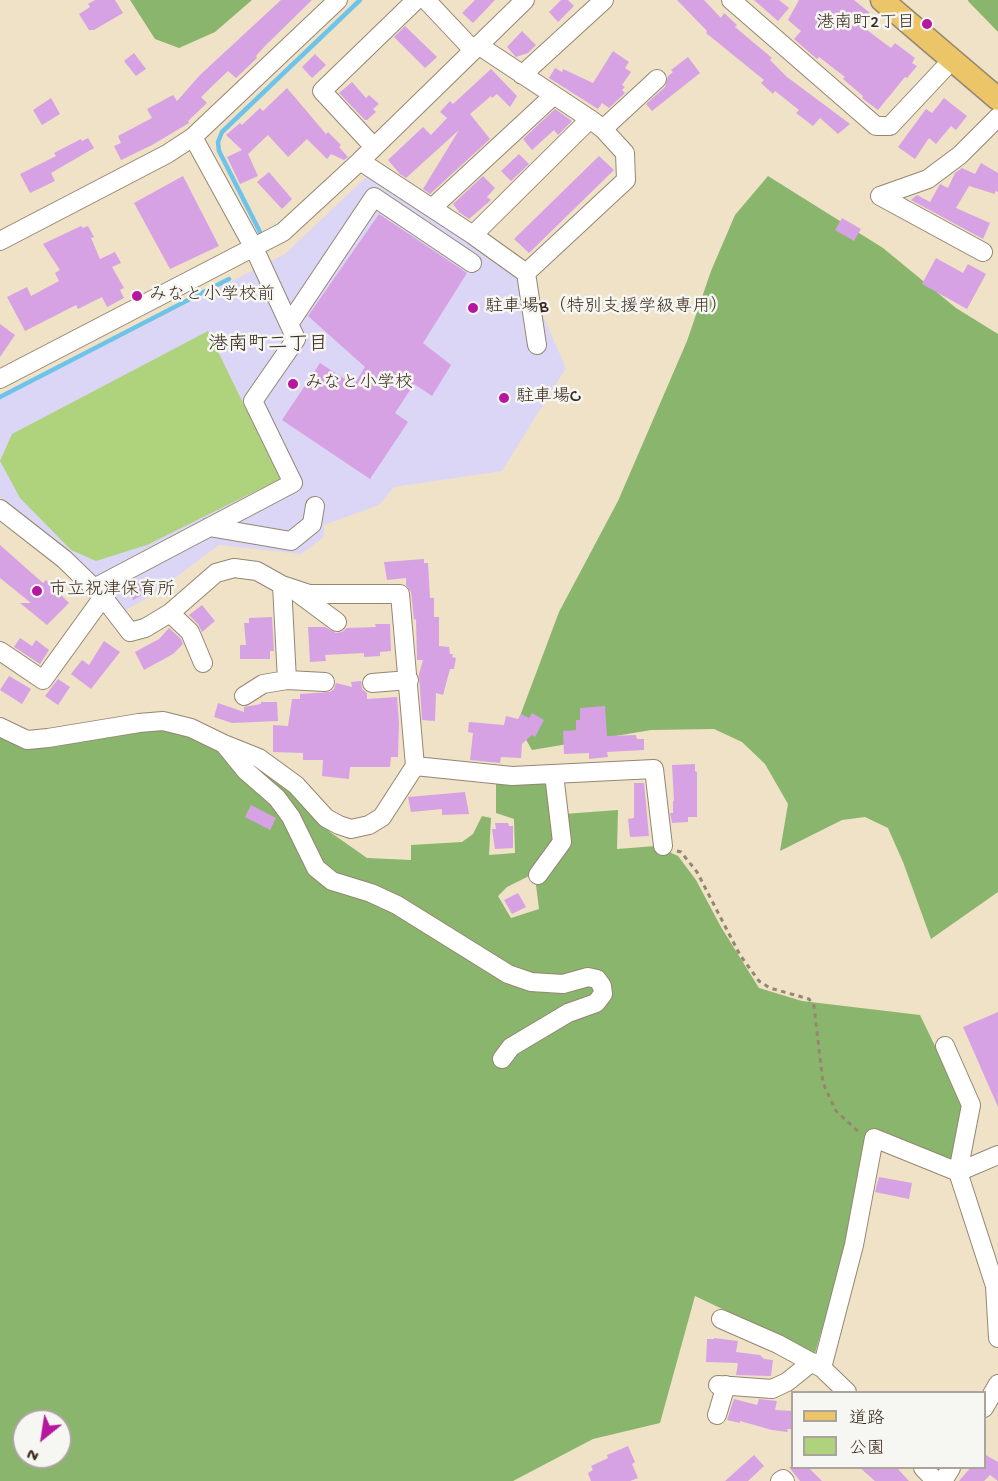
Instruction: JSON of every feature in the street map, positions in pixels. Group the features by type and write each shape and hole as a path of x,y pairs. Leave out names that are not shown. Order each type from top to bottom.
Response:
{"main road":[{"path":"882,0 998,99"}],"street":[{"path":"0,241 167,154 194,137 338,0"},
{"path":"374,147 322,92 416,0"},
{"path":"426,0 476,47 597,124 625,153 626,180 526,273"},
{"path":"0,379 283,232 360,161 525,0"},
{"path":"522,75 604,0"},
{"path":"731,0 876,126 890,126 952,60"},
{"path":"473,235 597,124 657,78"},
{"path":"432,208 554,95"},
{"path":"982,252 880,196 928,179 960,155 998,117"},
{"path":"0,651 43,680 99,592 209,527 293,483 253,401 296,339 254,248 194,137"},
{"path":"360,161 473,235 526,273 537,345"},
{"path":"290,324 374,197 471,263"},
{"path":"209,527 291,541 312,524 315,506"},
{"path":"0,508 64,559 99,592 130,632 145,628 170,613 216,573 234,568 257,571 288,587 309,594 400,594 415,766 382,817 369,825 351,829 326,818 296,785 258,758 191,728 164,721 27,740 0,727"},
{"path":"288,587 337,622"},
{"path":"287,680 288,587"},
{"path":"170,613 190,632 203,663"},
{"path":"244,696 263,684 287,680 326,682"},
{"path":"372,683 409,680"},
{"path":"224,744 246,771 277,798 291,817 316,868 332,881 371,893 397,905 508,974 531,982 563,984 588,977 597,979 602,986 603,994 596,1003 568,1013 511,1047 502,1059"},
{"path":"415,766 512,777 654,769 663,846"},
{"path":"538,875 562,842 554,774"},
{"path":"945,1046 971,1105 958,1172 995,1286 998,1338"},
{"path":"717,1415 722,1385 771,1389 817,1365 854,1245 874,1138 958,1172 998,1155"},
{"path":"721,1319 778,1344 817,1365 846,1391"},
{"path":"986,1405 998,1384"},
{"path":"925,1469 936,1481"}],"path":[{"path":"663,846 681,852 697,872 740,955 759,981 770,988 809,999 814,1006 824,1083 836,1111 873,1146"}],"shaded area":[{"name":"みなと小学校","path":"367,176 526,277 566,368 502,471 394,487 379,505 324,525 324,537 301,554 219,545 151,596 124,611 89,569 0,497 0,399 285,254"}],"green space":[{"path":"130,0 252,0 215,32 179,48 155,39"},
{"path":"998,0 998,32 968,1"},
{"path":"768,176 883,248 956,308 998,334 998,892 931,939 888,828 865,817 842,820 780,851 788,804 765,764 742,742 714,729 651,730 532,750 517,724 559,612 618,501 687,341 711,271 735,215"},
{"path":"208,331 280,479 147,545 96,561 71,550 20,498 0,461 12,434"},
{"path":"163,724 256,762 294,788 330,832 367,858 411,860 411,845 462,842 473,834 482,816 491,818 489,855 515,853 514,819 496,813 496,782 551,779 559,838 531,875 507,887 498,896 511,918 539,909 536,885 566,845 564,814 618,810 617,849 656,846 678,856 696,880 721,927 759,988 802,1001 920,1015 963,1104 953,1164 868,1133 847,1244 815,1353 695,1296 660,1423 593,1439 513,1481 0,1481 0,732"}],"building":[{"path":"95,0 115,0 123,13 94,30 89,30 79,14 90,7 88,4"},
{"path":"281,0 312,0 236,78 228,71 201,97 207,103 188,121 189,123 121,160 114,146 121,143 118,136 152,118 147,109 173,95 177,101 200,75"},
{"path":"475,0 495,0 473,23 462,13"},
{"path":"561,0 568,0 574,6 558,22 549,12"},
{"path":"677,0 704,0 721,18 724,13 737,25 735,27 772,58 770,60 787,77 850,124 838,134 820,118 813,126 796,113 799,110 775,91 773,94 761,83 764,80 706,33 707,31"},
{"path":"754,0 779,0 789,8 778,21"},
{"path":"799,0 854,0 870,13 860,25 891,48 895,43 915,58 912,63 917,66 878,110 843,79 845,77 819,57 817,59 794,39 801,31 788,20"},
{"path":"405,26 437,57 425,68 394,37"},
{"path":"522,31 536,45 528,53 516,57 507,47"},
{"path":"613,51 629,62 625,68 631,72 622,85 625,87 622,90 625,93 609,108 602,103 598,109 549,78 555,68 562,72 563,69 593,83"},
{"path":"134,53 146,69 136,76 124,61"},
{"path":"315,54 326,65 312,78 302,67"},
{"path":"688,57 700,73 652,111 646,104 665,87 668,76 673,72 671,70"},
{"path":"491,69 517,96 510,107 497,94 492,98 491,96 470,114 490,139 430,194 423,189 459,130 406,178 388,160 423,127 431,135 447,118 440,112 450,101 453,104"},
{"path":"352,82 366,98 369,95 379,104 373,109 376,112 367,120 339,93"},
{"path":"287,88 326,134 328,132 341,145 339,147 348,157 344,160 331,154 327,159 307,139 288,157 268,135 248,154 258,176 240,184 227,157 242,150 226,135 240,123 242,125 260,108 263,111"},
{"path":"51,98 60,114 42,125 33,110"},
{"path":"944,98 967,116 956,130 951,126 936,144 929,138 915,159 898,147 926,109 932,113"},
{"path":"555,109 572,121 558,135 554,130 532,150 523,139"},
{"path":"88,138 94,148 51,173 55,181 30,193 20,174 56,156 54,153 81,139 82,141"},
{"path":"519,154 529,164 511,181 501,171"},
{"path":"599,156 614,170 529,253 514,239"},
{"path":"981,163 998,173 998,192 995,191 995,194 969,186 956,208 990,223 983,239 911,200 917,195 930,202 940,184 948,188 955,173 962,168 975,174"},
{"path":"269,172 292,199 282,209 257,182"},
{"path":"183,176 219,246 170,269 134,203"},
{"path":"483,176 495,188 487,197 491,200 469,219 453,204"},
{"path":"379,214 467,273 423,343 451,365 432,396 414,384 395,413 408,422 370,479 282,420 320,363 354,385 365,367 308,316"},
{"path":"842,218 861,229 854,241 835,230"},
{"path":"81,226 83,228 88,226 94,237 91,238 100,259 115,252 121,263 112,267 124,288 120,290 124,298 107,307 102,297 78,309 76,305 25,331 7,297 27,287 31,296 59,281 55,273 60,270 43,244"},
{"path":"936,258 963,273 968,264 986,274 967,309 922,284"},
{"path":"0,324 15,335 0,357"},
{"name":"市立祝津保育所","path":"0,545 43,583 46,580 69,603 47,625 20,603 31,603 0,578"},
{"path":"424,559 424,563 428,563 430,598 434,598 434,617 439,617 439,646 449,647 450,654 456,658 454,669 450,669 443,695 436,693 435,721 422,720 419,674 423,660 417,660 416,619 414,620 411,592 406,585 406,578 387,580 384,562"},
{"path":"142,579 148,592 133,600 127,586"},
{"path":"202,605 215,621 202,632 189,615"},
{"path":"272,617 274,651 270,651 270,659 240,659 240,645 246,645 244,623 249,623 249,618"},
{"path":"375,624 390,624 391,651 380,652 380,656 364,657 364,653 325,655 326,661 310,662 308,627 325,627 336,633 347,628 376,627"},
{"path":"169,628 183,644 173,654 144,670 135,652 159,639"},
{"path":"20,638 32,646 36,640 49,650 40,664 14,647"},
{"path":"104,641 120,652 91,689 71,674 82,660 89,665"},
{"path":"9,676 31,689 22,704 0,690"},
{"path":"58,679 70,687 58,705 45,696"},
{"path":"361,681 362,689 367,693 367,699 397,697 398,757 391,757 390,767 350,767 349,779 322,776 323,760 303,760 303,753 273,752 273,725 288,726 292,699 300,699 300,694 330,692 336,683 352,687 351,682"},
{"path":"261,702 277,702 278,721 232,723 214,717 218,703 244,712 244,707 261,704"},
{"path":"605,706 607,736 636,735 637,739 644,739 644,750 607,752 608,757 589,759 589,753 564,754 563,731 576,730 576,720 580,720 580,708"},
{"path":"532,713 544,720 535,737 532,735 522,744 521,758 501,757 500,763 470,760 473,733 468,732 469,722 504,725 506,716 518,719 521,714 529,718"},
{"path":"695,764 697,817 688,817 688,822 672,823 670,813 673,813 674,801 672,765"},
{"path":"634,783 644,783 649,836 630,837 628,819 634,818"},
{"path":"465,792 469,814 442,815 442,809 411,812 408,797"},
{"path":"251,805 276,818 270,830 245,817"},
{"path":"495,823 508,823 509,826 513,826 513,848 495,849 492,829 496,829"},
{"path":"518,893 526,907 512,914 504,900"},
{"path":"998,1012 998,1107 963,1027"},
{"path":"879,1177 912,1183 909,1199 875,1192"},
{"path":"707,1339 738,1341 736,1352 760,1355 764,1359 773,1360 771,1376 736,1375 738,1363 706,1362"},
{"path":"734,1399 757,1405 759,1399 777,1401 775,1410 791,1411 791,1429 787,1429 788,1432 727,1420"},
{"path":"628,1446 635,1462 632,1464 638,1478 630,1481 591,1481 588,1473 593,1470 591,1466 608,1458 607,1455"},
{"path":"754,1455 764,1466 748,1481 725,1481"},
{"path":"986,1455 998,1462 998,1481 990,1475 984,1481 959,1481 969,1469 986,1469"},
{"path":"789,1467 791,1469 810,1469 822,1481 800,1481"},
{"path":"861,1469 898,1469 909,1481 875,1481"}],"waterway":[{"path":"260,232 219,151 218,142 222,132 360,0"},
{"path":"0,397 229,279"}],"place":[{"name":"港南町2丁目","path":"927,24"},
{"name":"みなと小学校前","path":"137,296"},
{"name":"駐車場B（特別支援学級専用）","path":"473,308"},
{"name":"みなと小学校","path":"293,384"},
{"name":"駐車場C","path":"504,398"},
{"name":"市立祝津保育所","path":"37,591"}],"district":[{"name":"港南町二丁目","path":"268,346"}]}
